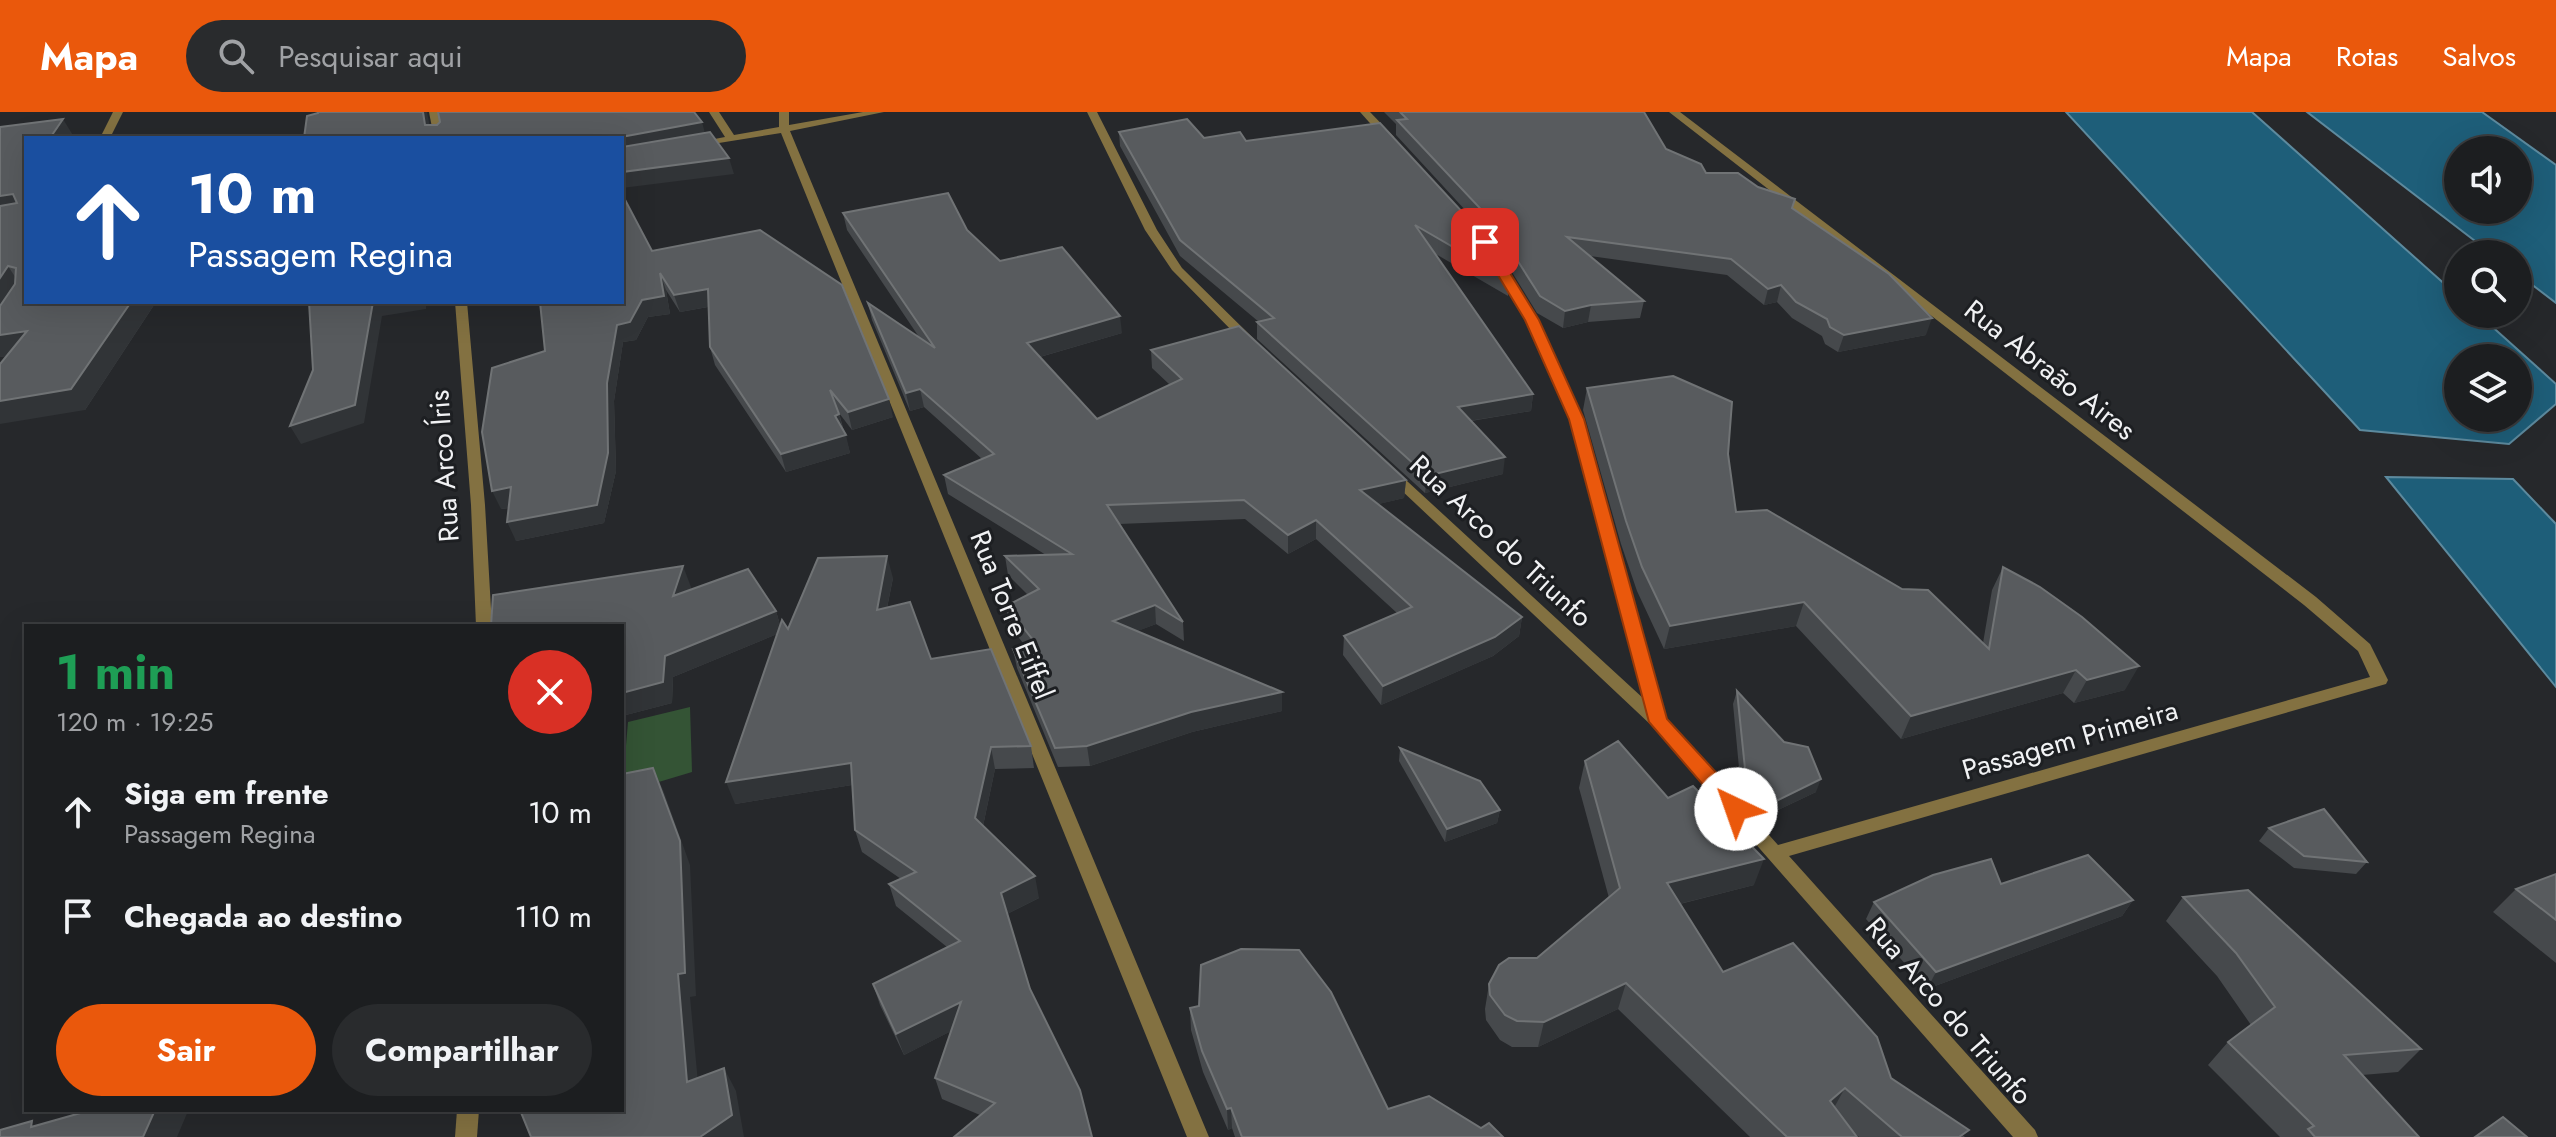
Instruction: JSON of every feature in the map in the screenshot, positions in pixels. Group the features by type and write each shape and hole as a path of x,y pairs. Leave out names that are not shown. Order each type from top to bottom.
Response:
{"street":[{"path":"106,136 118,112"},
{"path":"434,112 439,136"},
{"path":"714,112 731,138"},
{"path":"690,146 731,138 784,120 879,112"},
{"path":"1092,112 1151,230 1178,270 1219,314 1266,357"},
{"path":"1365,112 1405,155"},
{"name":"Rua Abraão Aires","path":"1674,112 2310,601 2364,648 2380,680"},
{"name":"Rua Torre Eiffel","path":"784,120 1198,1137"},
{"path":"1493,255 1532,320 1577,419 1658,722"},
{"name":"Rua Arco Íris","path":"461,304 478,505 484,624"},
{"name":"Rua Arco do Triunfo","path":"1381,464 1658,722 2027,1137"},
{"name":"Passagem Primeira","path":"1775,853 2380,680"},
{"path":"466,1137 468,1112"}],"green space":[{"path":"690,707 692,772 624,792 628,722"}],"water":[{"path":"2066,112 2252,112 2444,283 2444,328 2494,328 2511,344 2444,344 2444,432 2523,432 2509,444 2360,430"},
{"path":"2307,112 2482,112 2516,136 2444,136 2444,217"},
{"path":"2532,148 2556,165 2556,303 2532,285 2532,240 2474,240 2453,224 2532,224"},
{"path":"2532,362 2556,384 2556,404 2532,424"},
{"path":"2386,477 2513,479 2556,524 2556,687"}],"building":[{"path":"423,112 425,125 437,125 440,122 438,112 694,112 702,122 624,137 304,136 307,116 318,113"},
{"path":"1400,112 1644,112 1666,149 1701,164 1706,173 1738,173 1758,187 1795,199 1792,208 1889,274 1932,318 1844,335 1830,327 1827,319 1796,302 1781,285 1768,289 1731,259 1567,237 1644,301 1591,305 1565,311 1540,296 1493,222 1397,120 1407,119"},
{"path":"63,119 51,136 24,136 24,304 130,304 71,389 0,401 0,364 27,331 0,335 0,306 15,284 16,268 8,266 0,278 0,206 17,203 13,194 0,196 0,127"},
{"path":"1187,119 1204,138 1240,132 1246,141 1380,123 1479,230 1510,280 1415,225 1533,394 1458,407 1505,457 1427,476 1257,322 1274,318 1180,240 1119,132"},
{"path":"710,132 729,158 624,172 624,147"},
{"path":"948,193 967,230 1000,261 1062,247 1120,316 1027,343 1097,419 1182,379 1151,350 1239,326 1406,480 1360,490 1522,617 1495,637 1383,686 1344,636 1412,607 1316,520 1288,535 1244,500 1107,505 1183,622 1155,605 1113,621 1282,692 1191,712 1087,746 1055,748 1013,649 1037,645 1006,606 1039,589 1005,556 1072,554 944,475 994,454 920,389 906,393 868,303 935,348 843,213"},
{"path":"624,198 652,251 760,230 842,285 889,399 848,412 830,390 839,414 835,416 846,435 781,454 710,347 708,289 674,295 660,273 664,296 642,300 630,322 617,325 607,383 608,453 597,505 507,522 511,487 492,491 482,432 492,368 545,351 540,304 624,304"},
{"path":"309,304 373,304 355,405 290,426 313,370"},
{"path":"1673,376 1732,402 1728,454 1736,512 1767,510 1902,589 1928,590 1989,649 2003,567 2040,587 2082,617 2139,666 2087,680 2076,670 1911,716 1804,602 1670,626 1642,567 1587,388"},
{"path":"887,556 877,610 910,602 931,659 991,649 1031,746 991,747 975,818 1035,876 1001,893 1030,989 1080,1090 1092,1137 954,1137 995,1103 935,1078 961,1002 896,1034 873,984 960,941 889,884 916,872 855,830 851,763 726,782 782,620 788,629 818,558"},
{"path":"683,566 673,596 748,569 776,611 665,656 663,682 624,692 624,624 491,624 493,595"},
{"path":"1737,691 1784,742 1808,747 1821,779 1764,807 1747,788"},
{"path":"1618,741 1668,798 1693,786 1764,859 1667,883 1723,972 1793,943 1877,1037 1891,1078 1969,1130 1959,1137 1902,1137 1845,1088 1830,1101 1857,1137 1787,1137 1626,983 1544,1022 1517,1021 1505,1015 1490,995 1489,984 1499,965 1509,958 1537,958 1620,888 1585,761"},
{"path":"1400,748 1480,781 1500,810 1447,829"},
{"path":"653,768 680,841 685,973 678,974 687,1082 724,1068 732,1115 700,1137 531,1137 521,1112 624,1112 624,774"},
{"path":"2324,809 2367,862 2304,856 2269,828"},
{"path":"2088,855 2133,900 1936,972 1874,902 1933,875 1991,859 2001,884"},
{"path":"2556,874 2556,920 2516,889"},
{"path":"2248,890 2421,1049 2344,1055 2419,1137 2315,1137 2308,1129 2314,1126 2228,1042 2275,1007 2236,953 2183,897"},
{"path":"1241,949 1299,950 1331,992 1388,1109 1429,1096 1481,1128 1489,1123 1503,1137 1242,1137 1202,1051 1190,1008 1199,1006 1201,965"},
{"path":"84,1112 154,1112 143,1137 0,1137 0,1130 32,1121 31,1127"},
{"path":"2503,1117 2527,1137 2475,1137"}],"route":[{"path":"1485,242 1532,320 1577,419 1658,722 1736,809"}]}
